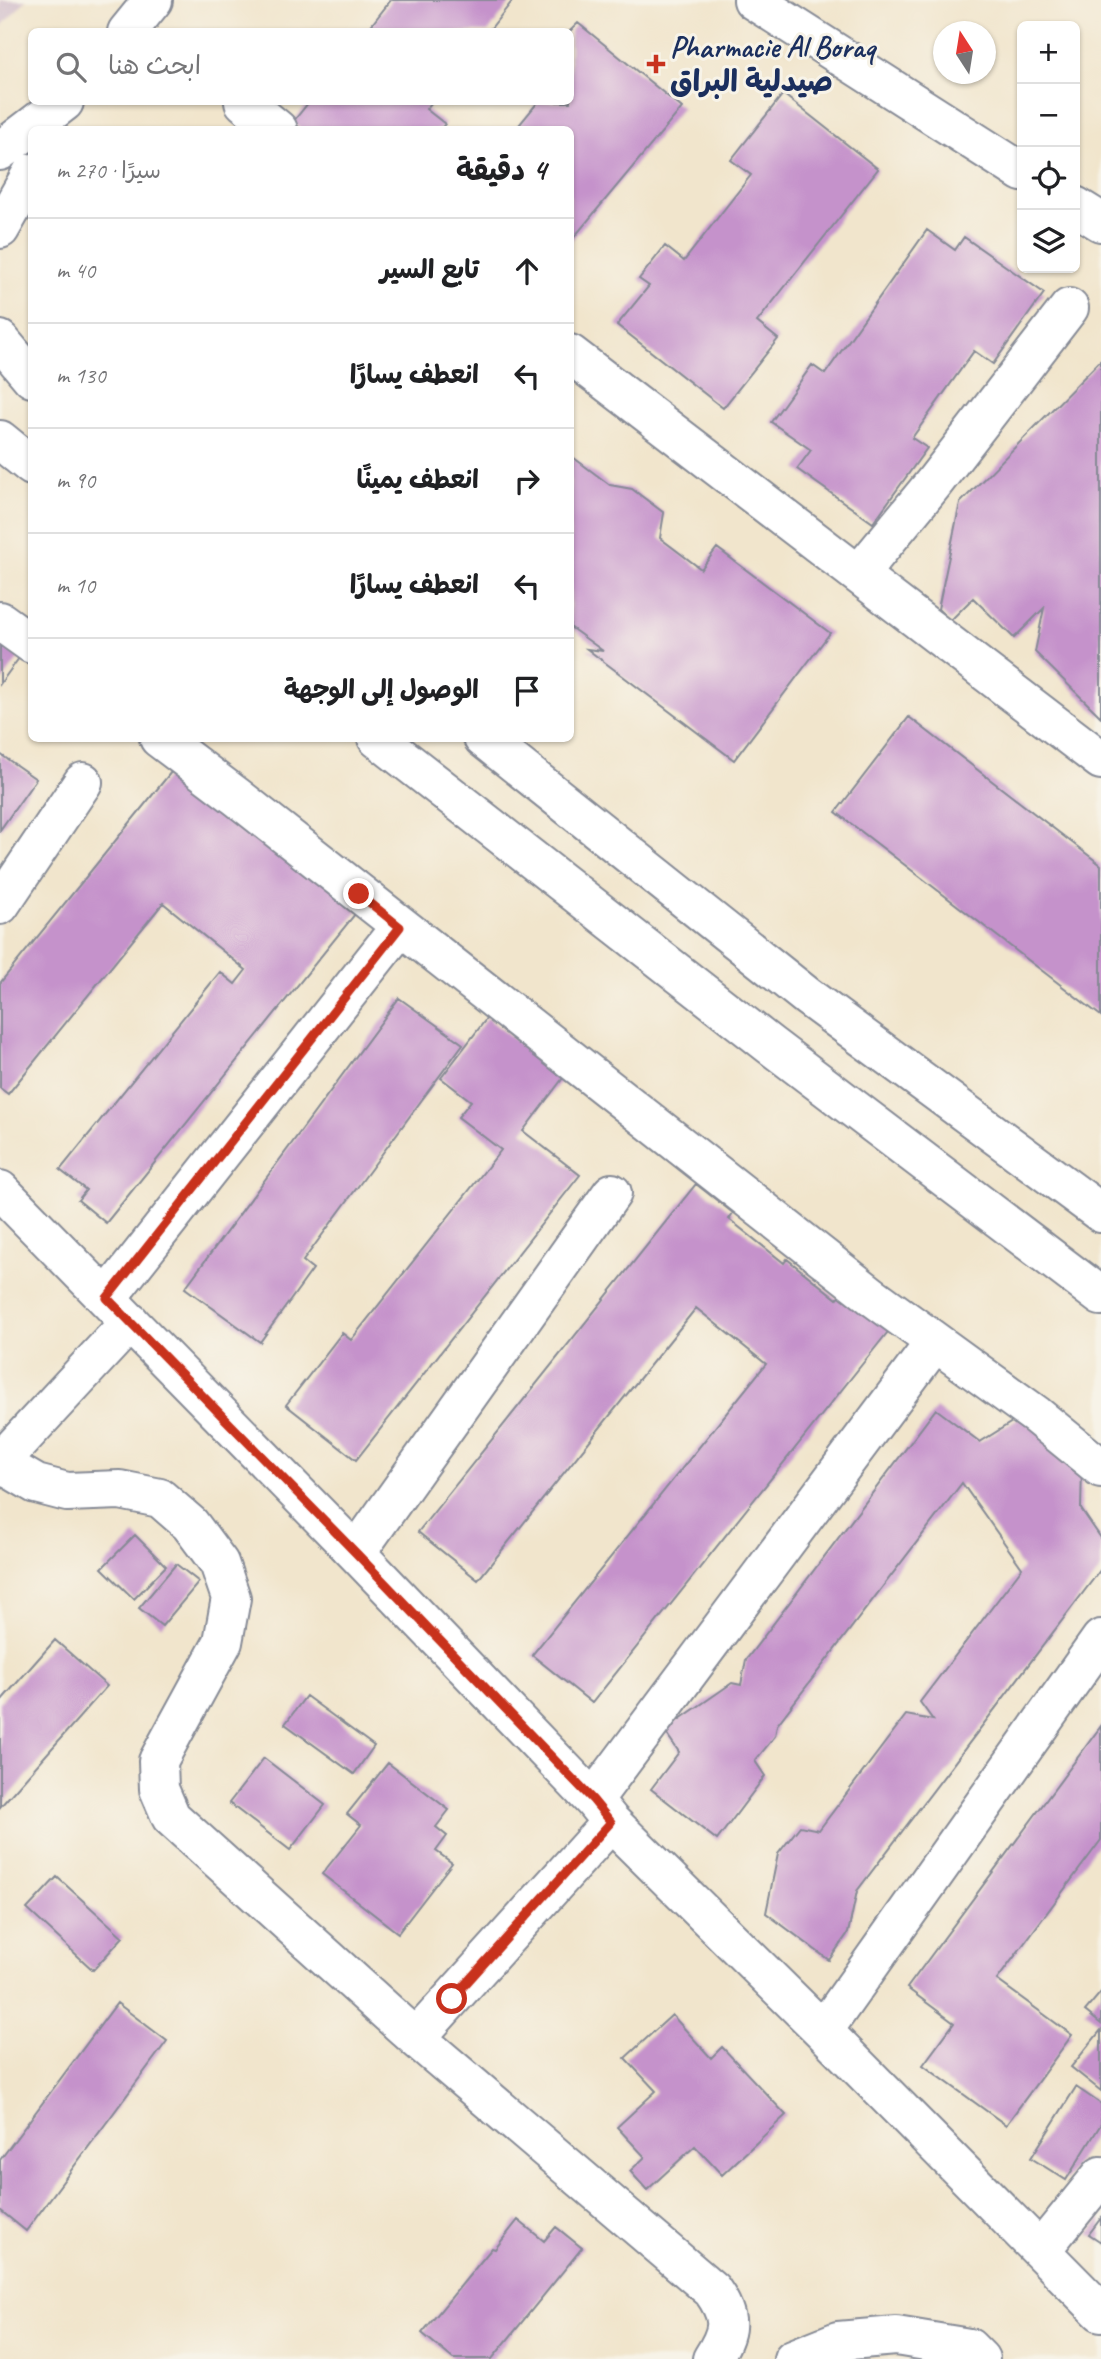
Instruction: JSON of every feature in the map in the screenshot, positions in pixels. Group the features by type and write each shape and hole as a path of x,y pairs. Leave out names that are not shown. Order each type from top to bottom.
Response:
{"street":[{"path":"753,0 1017,169"},
{"path":"33,126 60,105"},
{"path":"58,126 70,105"},
{"path":"248,105 273,126"},
{"path":"0,151 28,130"},
{"path":"0,229 28,180"},
{"path":"1080,209 1101,222"},
{"path":"859,574 933,484 1069,308"},
{"path":"0,340 28,373"},
{"path":"574,357 1101,760"},
{"path":"0,440 28,463"},
{"path":"0,621 28,641"},
{"path":"164,742 850,1279 1036,1415 1101,1468"},
{"path":"382,742 770,1045 1101,1296"},
{"path":"488,742 808,997 1101,1213"},
{"path":"0,905 83,782"},
{"path":"400,927 119,1310 0,1463 36,1484 67,1492 121,1490 160,1498 190,1524 219,1563 231,1598 223,1642 158,1761 159,1789 171,1818 416,2038 712,2290 723,2305 728,2320 725,2340 712,2359"},
{"path":"0,1190 356,1553 602,1811 1101,2312"},
{"path":"356,1553 612,1193"},
{"path":"416,2038 602,1811 935,1342"},
{"path":"823,2031 1101,1639"},
{"path":"1041,2250 1101,2176"},
{"path":"793,2359 838,2340 896,2336 969,2348 980,2359"}],"shaded area":[{"path":"0,0 26,0 0,28"}],"building":[{"path":"391,0 513,0 491,28 369,28"},
{"path":"578,23 682,108 574,237 574,126 518,126 536,105 574,105 573,28"},
{"path":"783,94 878,169 757,322 778,339 723,408 617,325 649,286 639,279 665,246 684,261 751,175 731,160"},
{"path":"307,105 429,105 426,109 445,124 298,126 293,122"},
{"path":"927,230 955,250 964,237 1044,293 993,364 974,351 912,438 927,448 873,523 797,469 811,450 771,422 812,365 825,374"},
{"path":"1101,360 1101,717 1035,652 1044,608 1014,638 973,598 950,621 938,609 960,503"},
{"path":"574,458 610,485 632,489 664,513 660,538 701,569 717,548 830,633 734,760 587,649 603,651 574,630"},
{"path":"0,644 19,658 0,684"},
{"path":"909,717 1101,865 1101,1016 836,812"},
{"path":"0,754 36,779 0,830"},
{"path":"180,761 364,903 106,1223 78,1200 86,1190 60,1170 220,972 235,984 246,970 163,903 8,1094 0,1088 0,983"},
{"path":"399,998 463,1044 303,1261 313,1269 260,1342 185,1288"},
{"path":"487,1018 563,1078 523,1131 580,1175 356,1460 286,1405 342,1333 351,1340 501,1150 458,1117 471,1101 441,1078"},
{"path":"696,1184 733,1213 729,1219 784,1263 787,1259 837,1299 844,1290 891,1328 592,1703 532,1655 766,1364 696,1308 478,1580 418,1532"},
{"path":"936,1409 980,1442 1020,1417 1082,1466 1081,1509 1101,1538 1101,1569 857,1891 848,1933 829,1960 766,1913 778,1854 800,1826 819,1830 906,1715 933,1720 920,1702 1022,1568 962,1483 777,1725 775,1736 755,1761 765,1776 717,1840 651,1789 679,1752 664,1730 732,1683 741,1685 746,1660"},
{"path":"135,1535 166,1566 134,1599 102,1568"},
{"path":"176,1564 199,1582 162,1626 139,1608"},
{"path":"55,1640 107,1686 0,1807 0,1702"},
{"path":"306,1696 374,1746 354,1774 285,1724"},
{"path":"1101,1726 1101,1840 997,1980 1072,2035 1006,2125 923,2065 954,2023 907,1988"},
{"path":"264,1758 325,1805 290,1850 229,1803"},
{"path":"388,1763 449,1810 436,1827 447,1836 436,1851 452,1863 398,1933 322,1874 361,1825 347,1814"},
{"path":"57,1877 123,1937 93,1970 27,1909"},
{"path":"1101,1992 1101,2024 1085,2011"},
{"path":"117,2003 167,2041 26,2231 0,2210 0,2160"},
{"path":"672,2015 711,2058 722,2047 786,2115 722,2175 695,2146 647,2190 630,2171 645,2157 617,2127 656,2091 625,2058"},
{"path":"1101,2030 1101,2091 1071,2067"},
{"path":"1076,2087 1101,2104 1101,2124 1066,2180 1031,2158"},
{"path":"1101,2218 1101,2242 1089,2234"},
{"path":"518,2220 544,2241 556,2227 582,2248 492,2359 453,2359 422,2333"}],"place":[{"name":"Pharmacie Al Boraq صيدلية البراق","path":"656,64"}],"route":[{"path":"359,894 400,927 107,1298 356,1553 611,1822 452,1999"}]}
